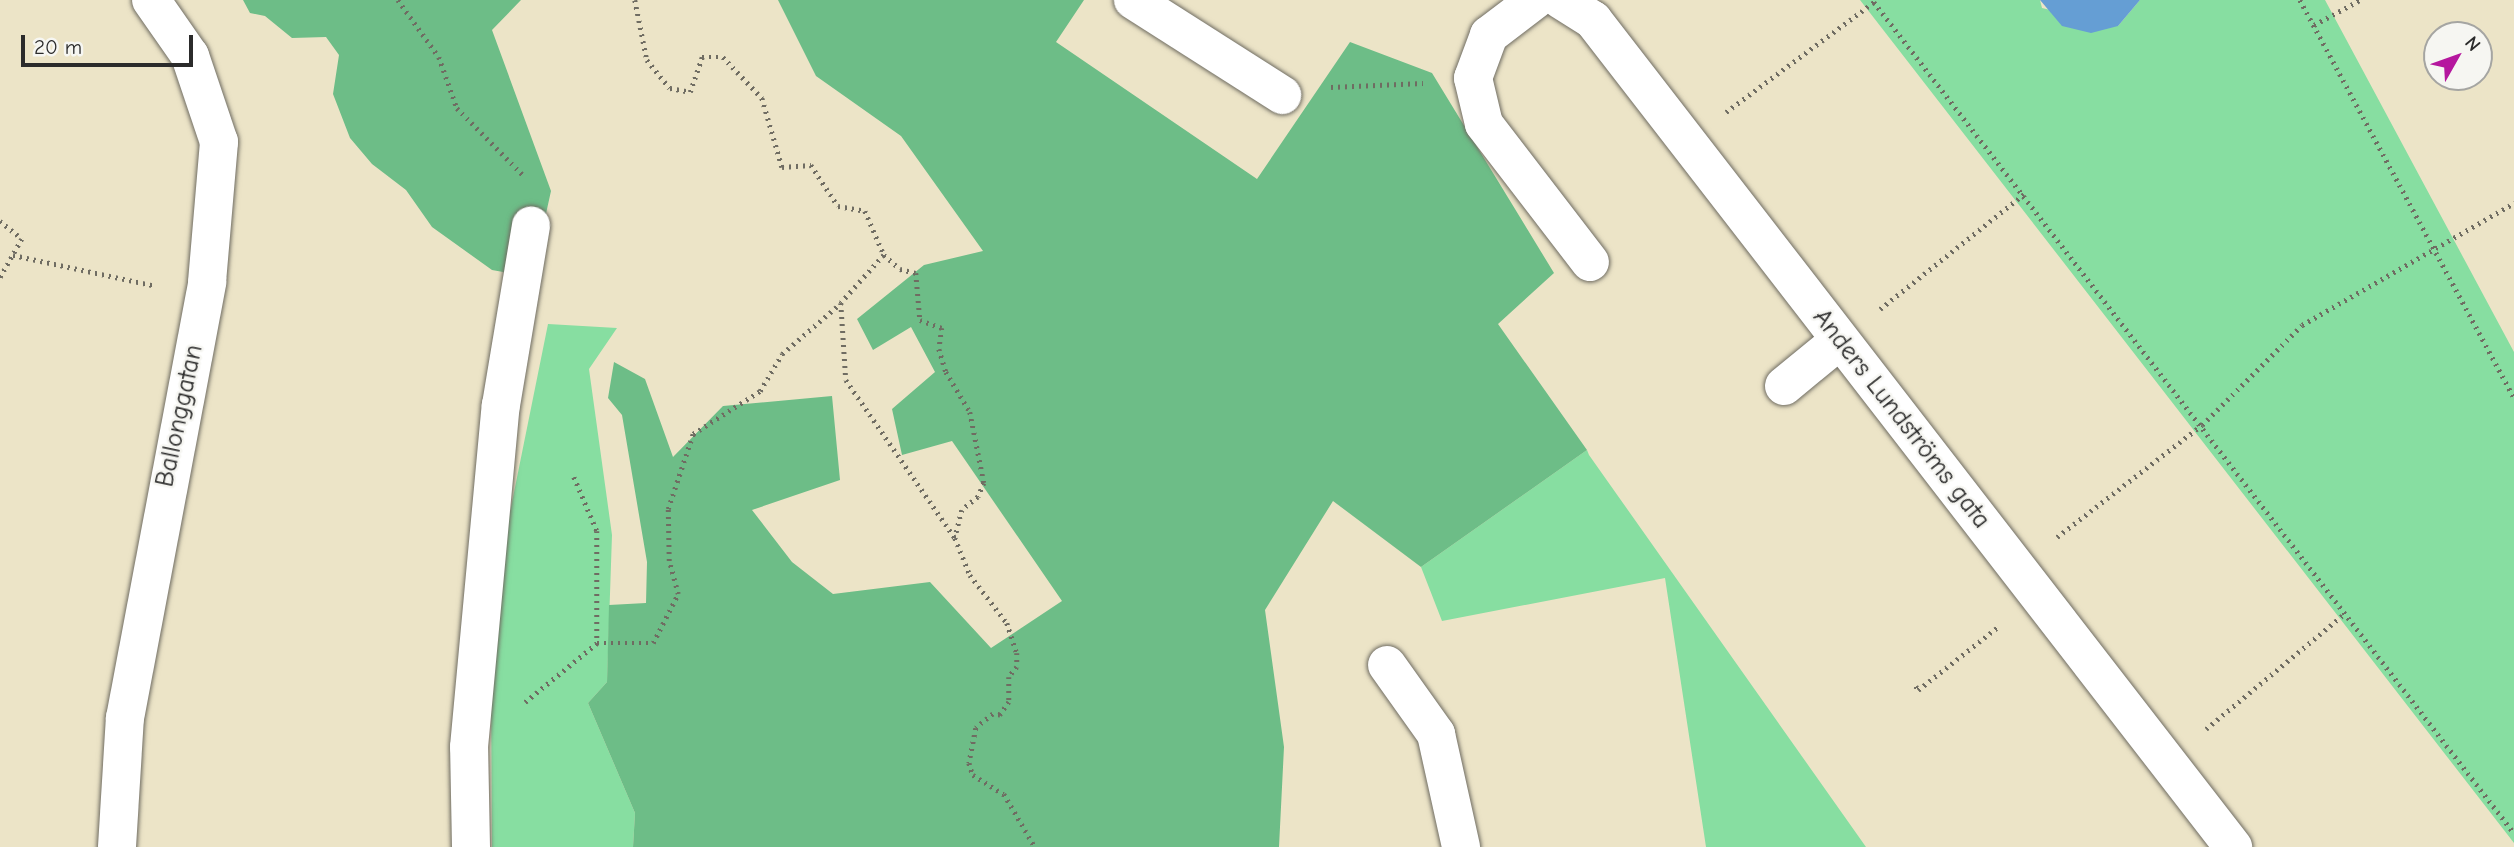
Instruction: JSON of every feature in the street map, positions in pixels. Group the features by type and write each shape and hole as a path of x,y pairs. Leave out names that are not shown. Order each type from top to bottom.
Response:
{"street":[{"name":"Ballonggatan","path":"117,847 125,718 207,282 219,142 190,56 151,0"},
{"path":"1133,0 1282,96"},
{"path":"1535,0 1489,35 1473,78 1484,124 1590,262"},
{"name":"Anders Lundströms gata","path":"1561,0 1593,20 2232,847"},
{"path":"471,847 470,747 501,405 531,225"},
{"path":"1784,386 1840,340"},
{"path":"1387,665 1436,734 1461,847"}],"path":[{"path":"398,0 439,57 457,108 528,181 531,225"},
{"path":"635,0 647,60 670,88 690,92 702,57 723,57 762,98 782,167 811,165 838,206 865,211 884,255 900,269 916,274 916,312 919,320 942,328 939,349 946,372 970,412 984,483 978,496 962,510 955,538"},
{"path":"2300,0 2514,397"},
{"path":"2314,25 2360,0"},
{"path":"1720,117 1875,1 2514,833"},
{"path":"1282,96 1319,86 1371,88 1473,78"},
{"path":"1871,315 2024,194"},
{"path":"2046,545 2202,425 2302,325 2514,203"},
{"path":"0,221 22,239 0,278"},
{"path":"13,255 145,284"},
{"path":"470,747 597,643 653,643 678,594 669,561 668,509 693,434 760,391 782,354 841,303 884,255"},
{"path":"841,303 846,380 955,538 970,575 1007,623 1017,653 1017,667 1009,677 1009,702 1000,715 993,714 976,728 968,763 973,775 1004,794 1035,847"},
{"path":"574,477 597,531 597,643"},
{"path":"2203,731 2345,613"},
{"path":"1916,686 1918,690 2001,624"}],"green space":[{"path":"243,0 521,0 492,30 551,191 532,277 492,270 432,227 406,190 372,164 350,138 333,94 339,55 326,37 292,38 265,16 250,13"},
{"path":"778,0 1084,0 1056,42 1257,179 1350,42 1432,73 1554,273 1498,324 1587,450 1421,567 1333,501 1265,610 1284,747 1279,847 633,847 635,813 588,703 607,682 609,605 646,603 647,562 622,415 608,398 614,362 645,379 673,457 723,406 832,396 840,480 752,510 792,562 833,594 930,582 991,648 1062,601 952,441 902,455 892,409 935,372 911,327 873,350 857,319 924,265 983,251 901,136 816,76"},
{"path":"1860,0 2040,0 2042,8 2118,26 2140,0 2325,0 2514,352 2514,843"},
{"path":"548,324 617,328 589,369 612,535 607,682 588,703 635,813 633,847 492,847 491,689 509,517"},
{"path":"1587,450 1866,847 1706,847 1665,578 1442,621 1421,567"}],"water":[{"path":"2040,0 2140,0 2118,26 2091,33 2062,26"}]}
